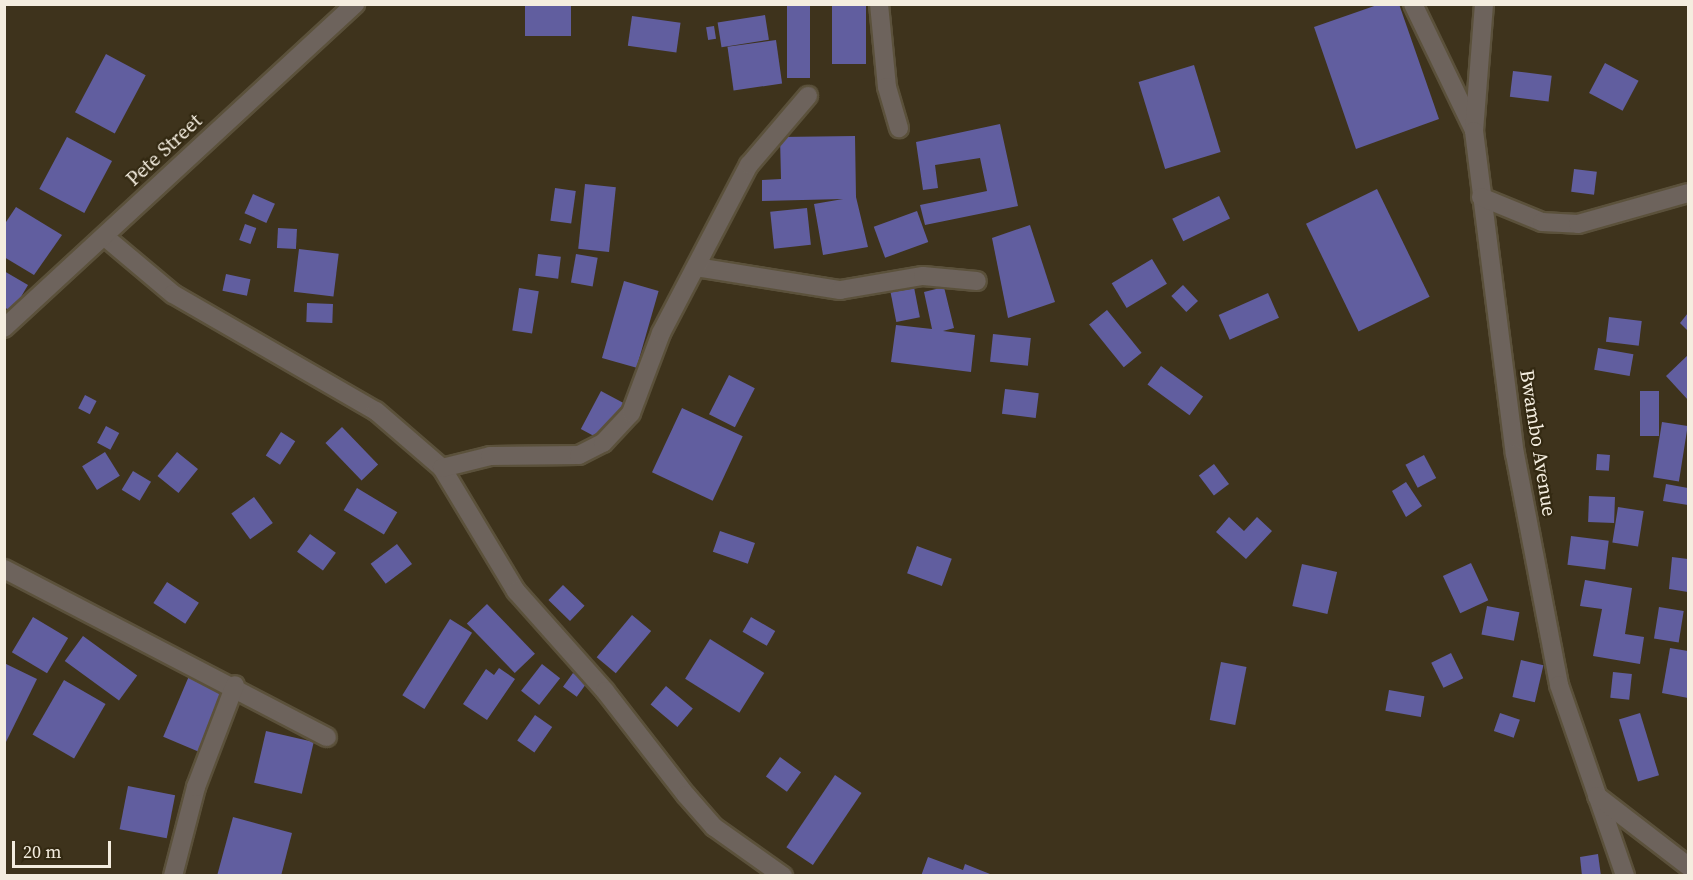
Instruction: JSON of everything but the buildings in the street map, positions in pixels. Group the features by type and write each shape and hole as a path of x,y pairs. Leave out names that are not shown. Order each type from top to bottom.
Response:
{"street":[{"name":"Pete Street","path":"4,328 355,4"},
{"path":"879,4 887,87 899,129"},
{"path":"1413,4 1474,131"},
{"name":"Bwambo Avenue","path":"1484,4 1474,131 1481,197 1540,600 1559,685 1625,876"},
{"path":"442,468 490,456 579,455 603,443 631,412 661,333 749,165 808,96"},
{"path":"1481,197 1542,222 1578,224 1689,193"},
{"path":"105,237 173,294 376,411 442,468 516,591 605,691 686,795 714,827 783,876"},
{"path":"696,267 840,290 923,276 976,281"},
{"path":"4,569 235,685 327,737"},
{"path":"173,876 196,787 235,685"},
{"path":"1597,796 1689,866"}]}
